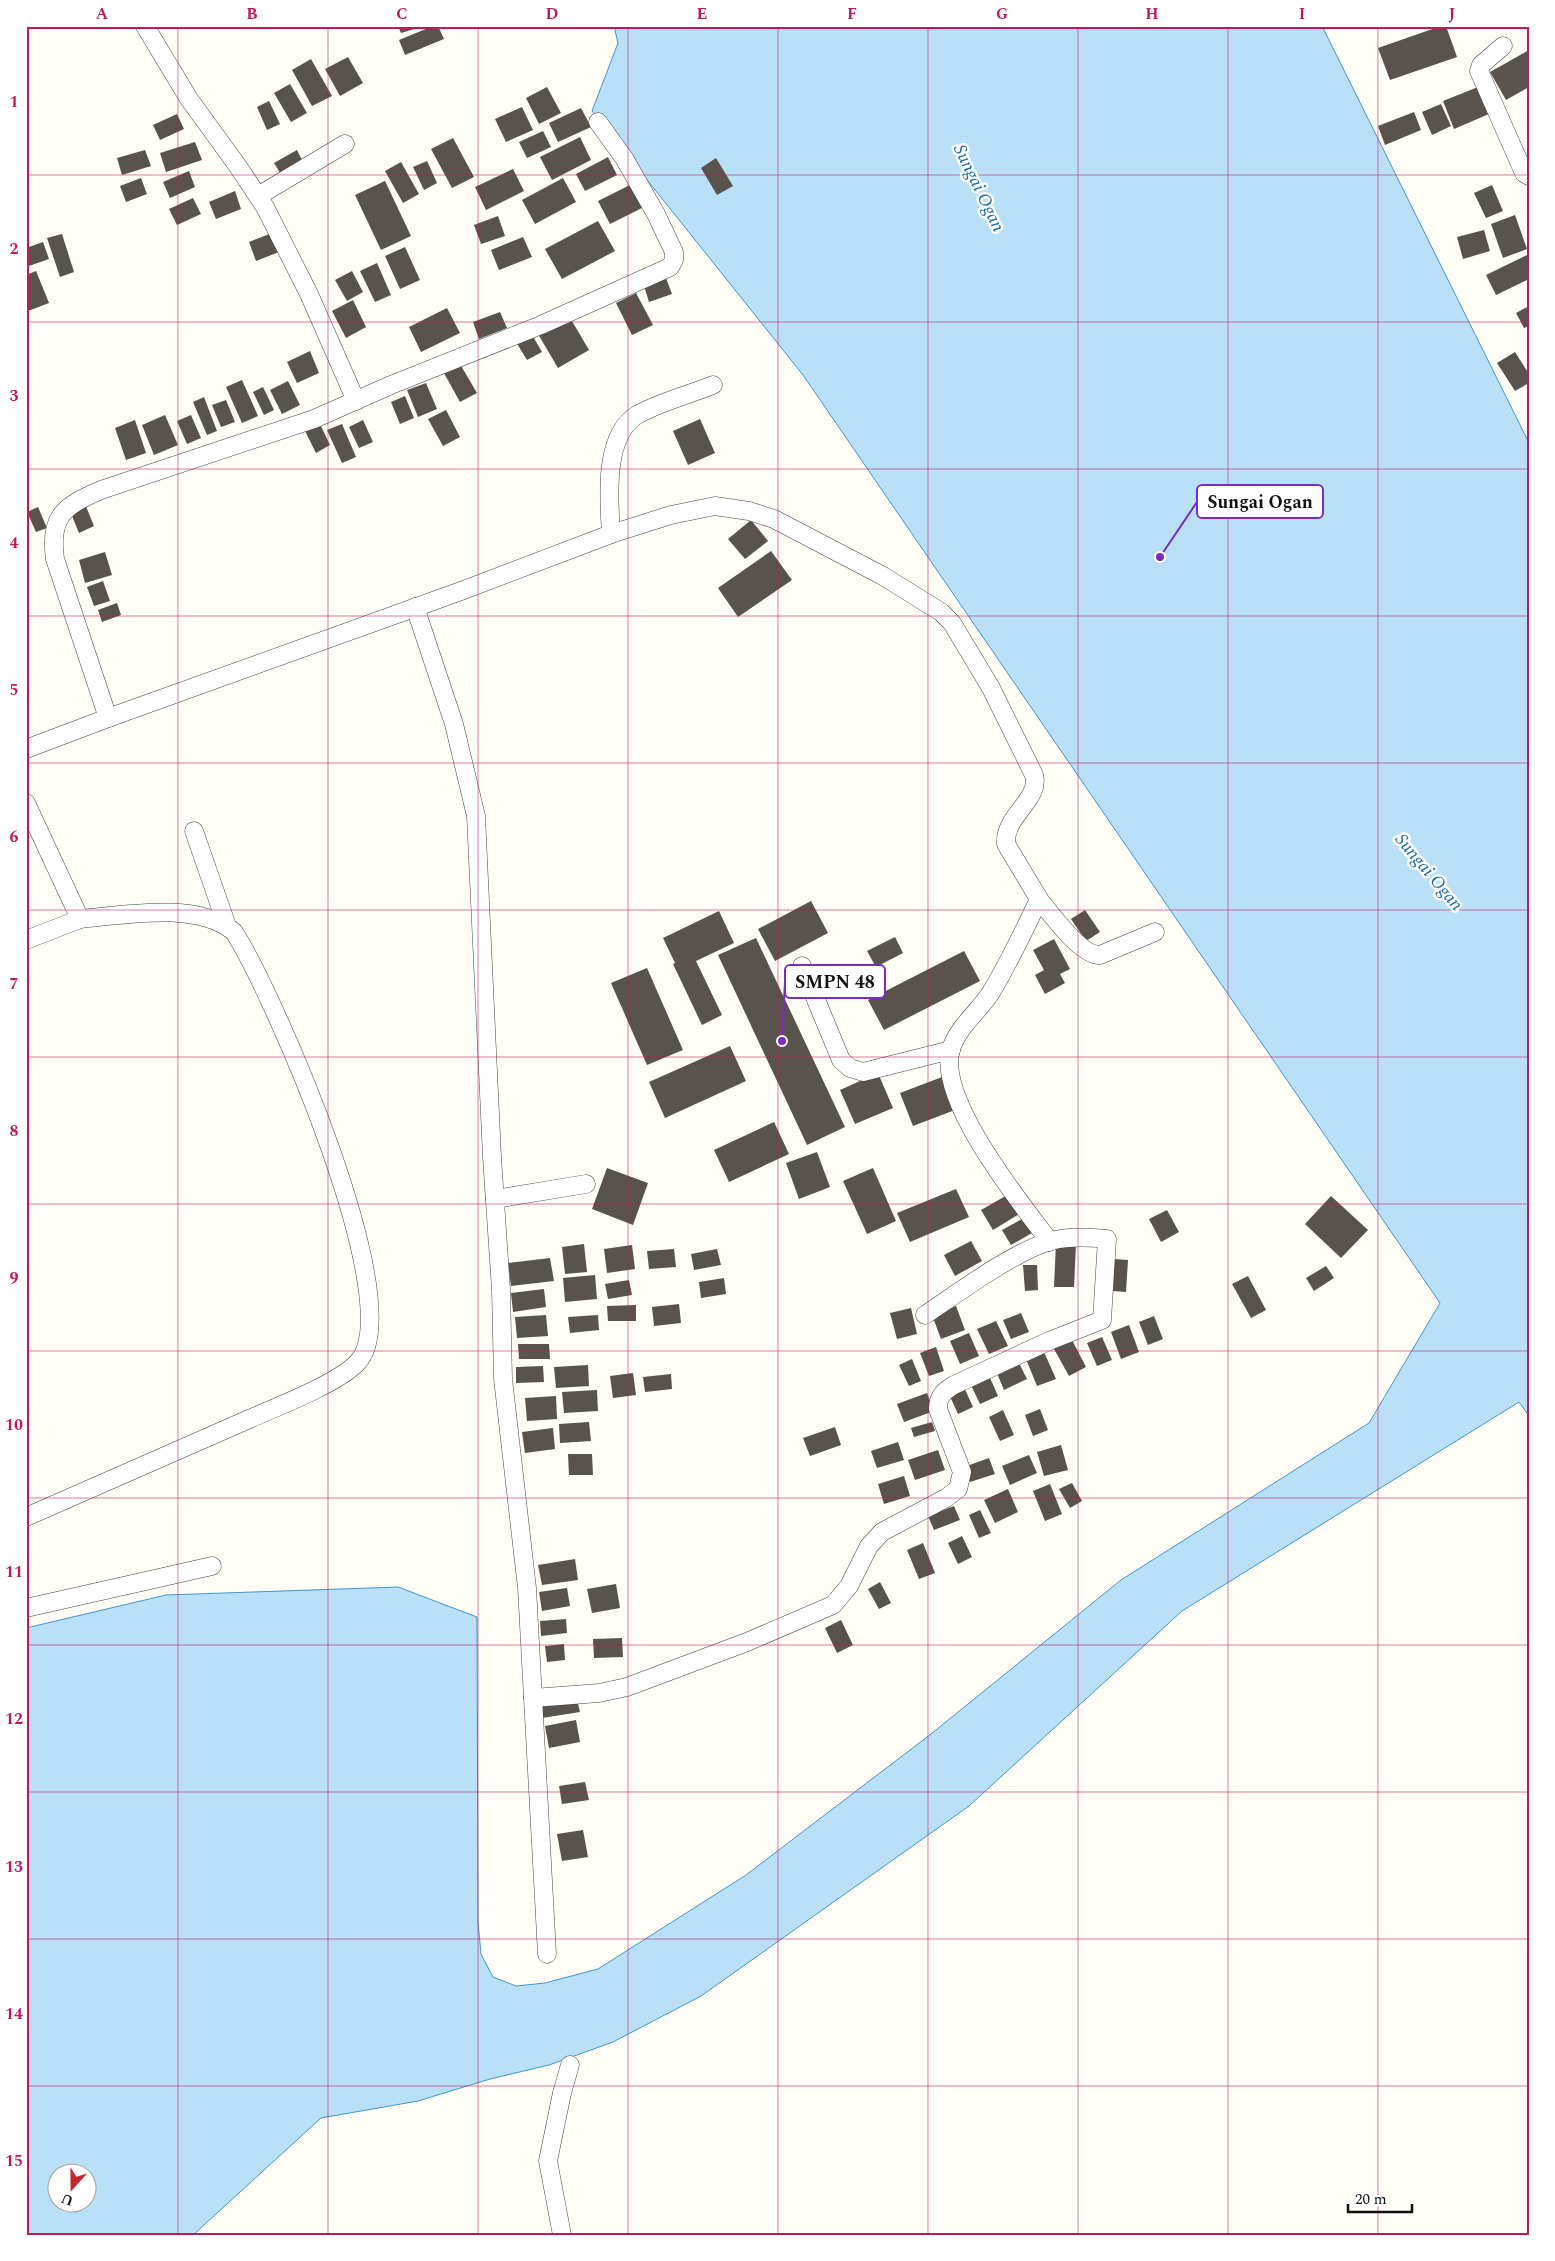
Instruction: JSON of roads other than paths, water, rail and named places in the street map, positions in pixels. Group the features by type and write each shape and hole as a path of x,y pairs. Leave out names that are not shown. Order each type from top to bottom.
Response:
{"street":[{"path":"145,26 189,99 258,196 309,294 356,401"},
{"path":"1503,46 1481,66 1479,71 1524,173 1529,176"},
{"path":"108,718 54,559 52,542 54,528 65,509 73,502 101,490 314,419 391,385 541,326 670,267 674,260 674,252 656,214 624,158 598,122"},
{"path":"258,196 345,144"},
{"path":"611,534 608,486 610,466 625,427 638,414 713,385"},
{"path":"26,749 611,534 671,515 714,506 749,511 774,519 884,576 941,612 952,623 991,688 1036,781 1033,791 1011,823 1006,837 1006,844 1039,898 1060,926 1093,955 1100,955 1155,932"},
{"path":"415,607 454,724 476,816 501,1290 503,1380 527,1588 547,1954"},
{"path":"26,803 80,919"},
{"path":"194,831 227,926"},
{"path":"1039,898 1013,955 989,995 957,1035 948,1065 951,1080 969,1124 1003,1179 1050,1242"},
{"path":"26,940 80,919 163,913 205,916 227,926 239,939 298,1062 344,1193 368,1289 371,1324 364,1353 358,1362 345,1372 292,1400 26,1517"},
{"path":"802,966 841,1060 850,1068 863,1072 951,1050"},
{"path":"495,1199 586,1184"},
{"path":"533,1698 599,1693 627,1688 747,1642 819,1612 837,1602 849,1586 862,1557 882,1532 953,1493 960,1483 962,1472 938,1409 938,1402 944,1392 954,1385 1049,1341 1102,1320 1108,1239 1076,1237 1050,1242 1026,1252 976,1281 925,1315"},
{"path":"26,1608 212,1566"},
{"path":"562,2235 548,2161 562,2093 570,2065"}],"water":[{"path":"614,26 1322,26 1529,443 1529,1416 1519,1402 1182,1611 969,1806 701,1996 613,2042 549,2065 490,2079 418,2101 321,2118 193,2235 26,2235 26,1628 166,1595 398,1587 477,1617 478,1922 481,1954 493,1977 516,1986 545,1983 598,1969 746,1875 931,1734 1121,1580 1369,1423 1440,1303 803,375 592,111 618,43"}],"place":[{"name":"Sungai Ogan","path":"1160,557"},
{"name":"SMPN 48","path":"782,1041"}]}
